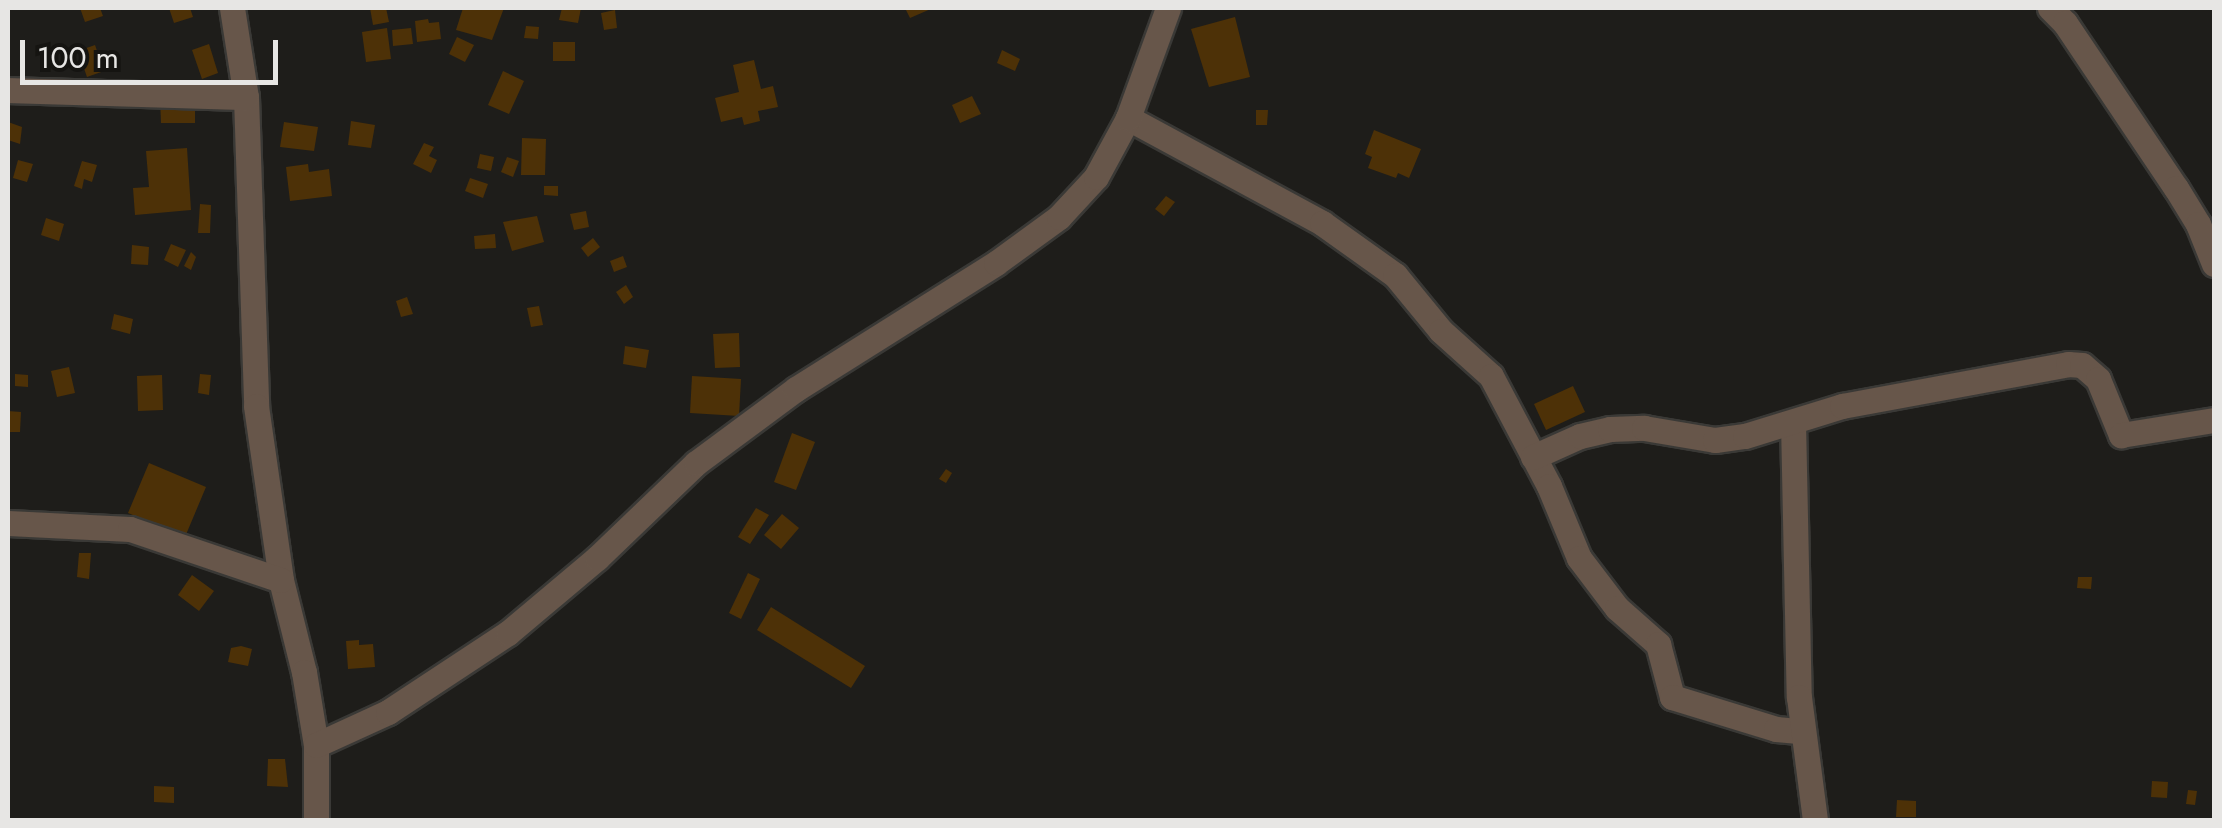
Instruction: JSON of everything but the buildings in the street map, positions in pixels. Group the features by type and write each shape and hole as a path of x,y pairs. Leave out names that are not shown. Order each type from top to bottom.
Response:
{"street":[{"path":"238,8 246,98 256,406 281,580 304,672 316,745 316,820"},
{"path":"316,745 388,712 508,633 598,558 696,462 812,378 996,263 1059,216 1096,178 1128,118 1168,8"},
{"path":"2050,8 2176,188 2198,224 2214,264"},
{"path":"8,90 246,98"},
{"path":"1128,118 1322,222 1395,275 1441,332 1491,376 1578,558 1617,608 1658,644 1672,697 1776,729 1801,731"},
{"path":"1533,457 1580,436 1610,430 1644,428 1714,440 1794,422 1842,406 2068,364 2082,365 2098,379 2121,434 2214,420"},
{"path":"1794,422 1801,731 1816,820"},
{"path":"8,523 130,528 281,580"}]}
